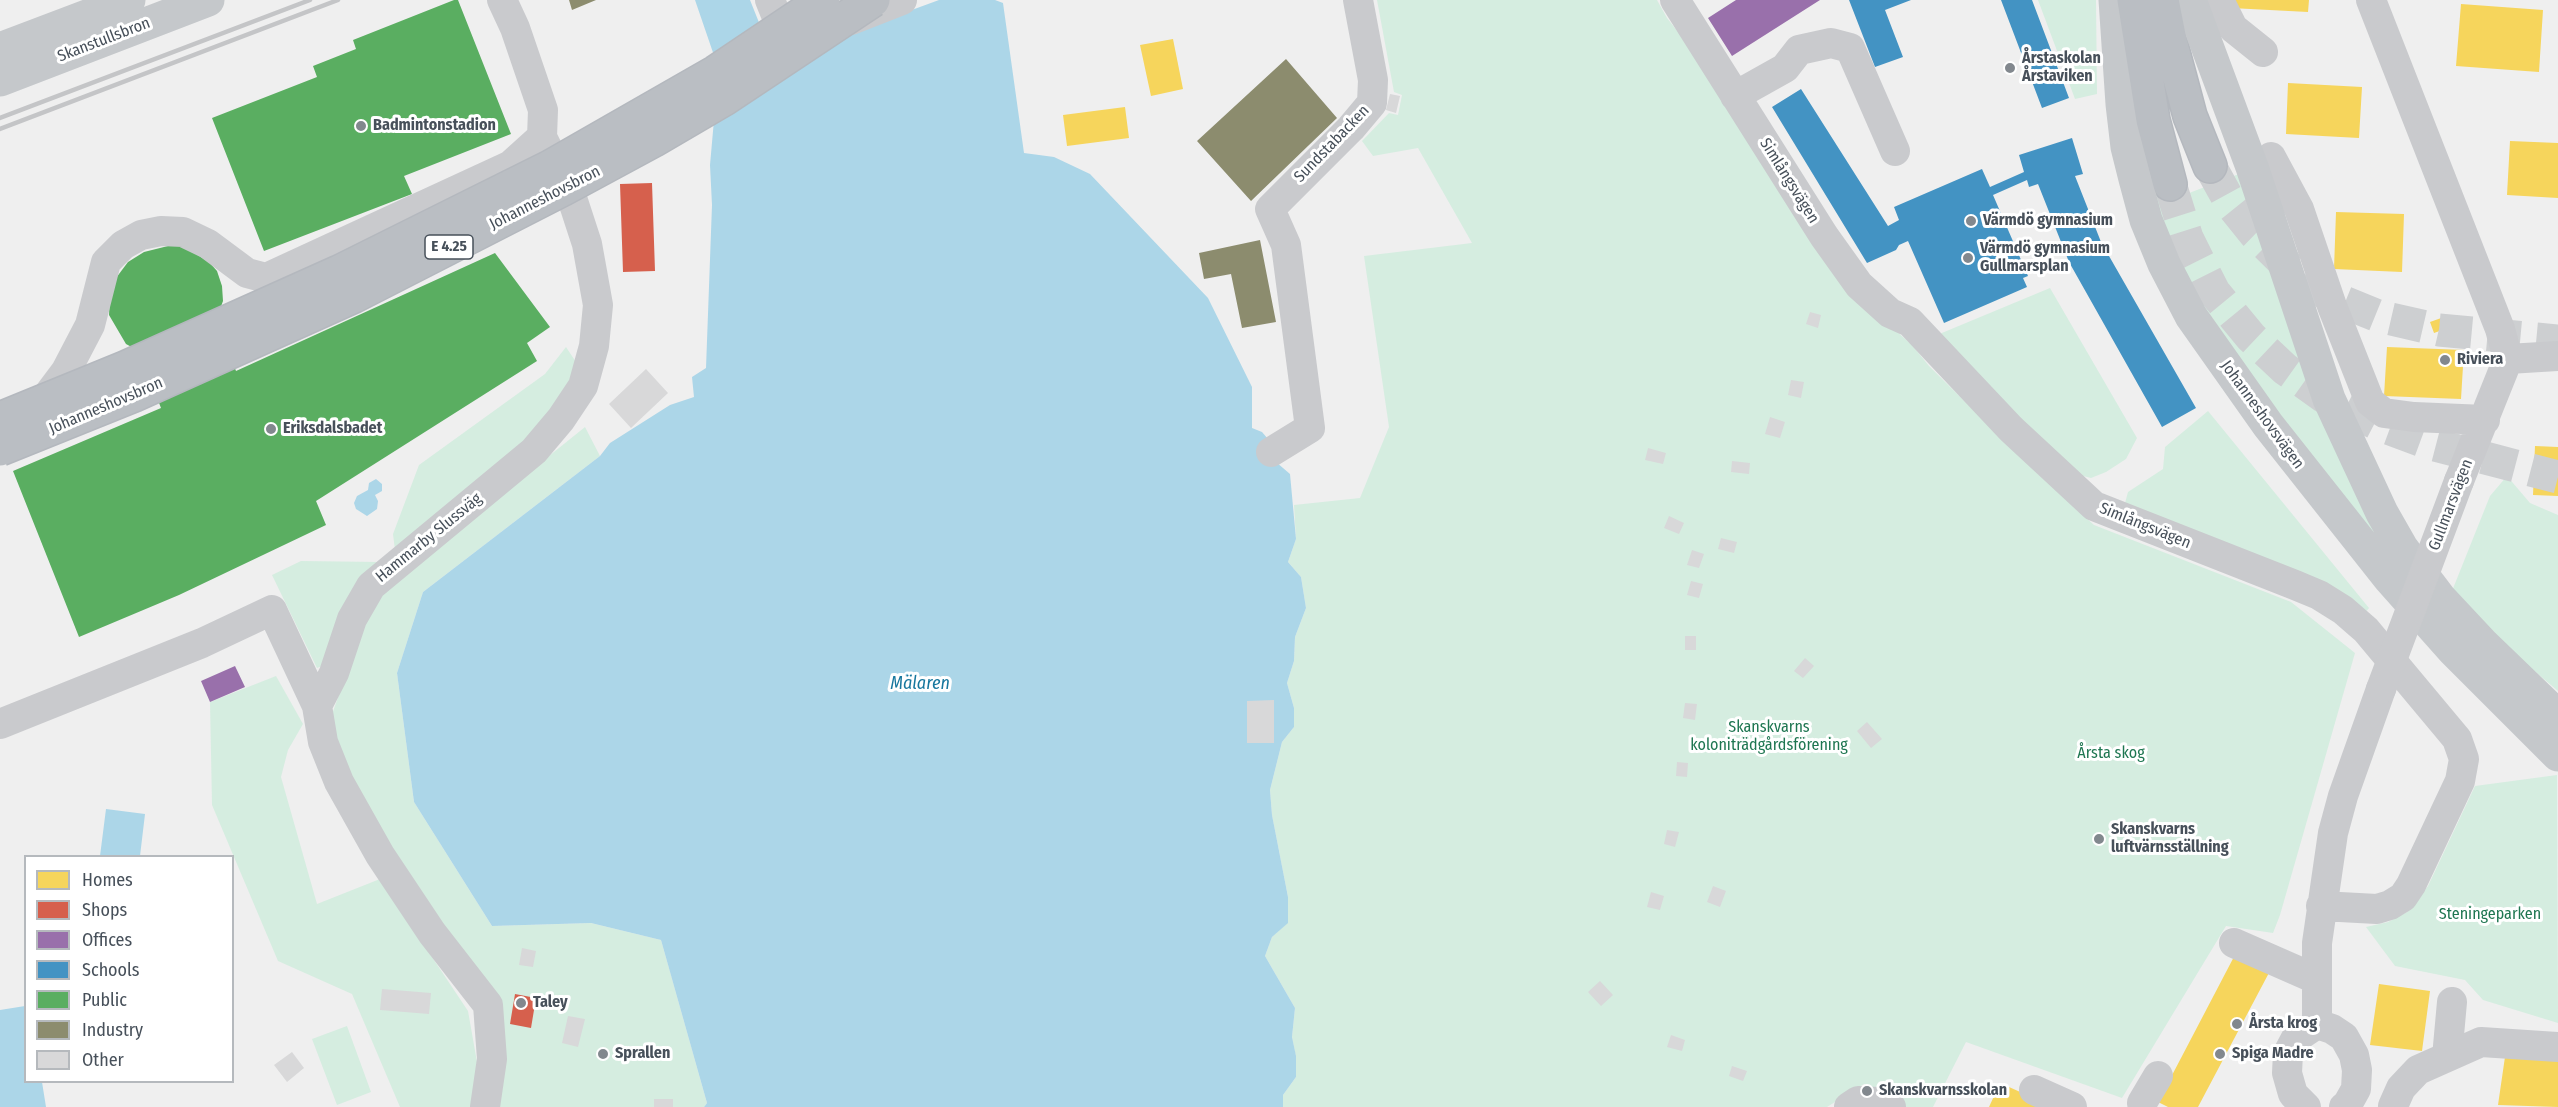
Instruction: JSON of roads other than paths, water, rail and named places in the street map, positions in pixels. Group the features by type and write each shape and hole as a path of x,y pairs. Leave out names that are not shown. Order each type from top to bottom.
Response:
{"highway":[{"name":"Johanneshovsbron","path":"0,419 125,368 339,272 550,168 716,72 823,0"},
{"name":"Johanneshovsbron","path":"0,449 134,395 354,296 555,194 724,99 873,0"},
{"path":"2134,0 2153,120 2170,184"},
{"path":"2162,0 2170,41 2190,116 2210,166"}],"main road":[{"name":"Skanstullsbron","path":"0,49 129,0"},
{"name":"Skanstullsbron","path":"0,80 207,0"},
{"name":"Johanneshovsvägen","path":"2115,0 2127,147 2146,220 2164,264 2191,316 2268,425 2390,578 2453,650 2558,755"},
{"path":"2190,0 2252,167 2329,399 2382,513 2402,548 2440,598 2484,645 2558,716"}],"street":[{"name":"Hammarby Slussväg","path":"317,705 334,673 352,619 371,586 534,451 561,419 582,386 594,346 598,305 583,232 572,198 542,137 543,110 515,28 502,0"},
{"path":"770,0 776,15 814,35 902,0"},
{"name":"Sundstabacken","path":"1271,452 1310,428 1286,245 1270,209 1372,103 1373,80 1358,0"},
{"path":"2219,0 2233,28 2263,52"},
{"path":"2371,0 2500,329 2508,359 2558,356"},
{"name":"Simlångsvägen","path":"1682,3 1735,96 1824,236 1859,285 1890,313 1910,322 2011,429 2094,506 2319,595 2343,610 2366,630 2457,739 2464,759 2460,781 2411,885 2403,897 2390,905 2377,909 2321,906"},
{"path":"1735,96 1785,68 1798,50 1831,43 1850,48 1895,151"},
{"path":"0,458 66,371 90,325 106,262 123,245 141,235 161,231 183,232 208,244 247,273 266,278 511,165 542,137"},
{"path":"2271,157 2299,209 2332,306 2370,402 2384,413 2414,417 2485,420"},
{"name":"Gullmarsvägen","path":"2317,1024 2316,979 2321,906 2335,824 2381,690 2459,481 2508,359"},
{"path":"0,724 202,643 272,610 317,705 323,742 339,782 380,855 432,933 488,1005 492,1059 485,1107"},
{"path":"2234,943 2316,979"},
{"path":"2447,1057 2452,1002"},
{"path":"2292,1103 2287,1072 2288,1053 2296,1038 2317,1024 2332,1029 2344,1038 2354,1055 2357,1070 2350,1098 2394,1106 2401,1088 2418,1070 2481,1042 2558,1047"},
{"path":"2139,1106 2158,1076"},
{"path":"2034,1090 2072,1107"},
{"path":"1849,1107 1858,1101 1879,1102 1892,1107"}],"water":[{"name":"Mälaren","path":"695,0 750,0 780,75 849,33 939,0 995,0 1003,3 1024,153 1054,157 1090,174 1208,298 1252,387 1252,428 1262,432 1268,439 1276,462 1290,474 1296,539 1288,562 1301,577 1306,608 1295,637 1294,661 1287,683 1294,708 1294,727 1282,742 1270,790 1272,815 1288,897 1288,923 1272,937 1265,956 1295,1008 1292,1037 1296,1056 1296,1077 1283,1095 1283,1107 704,1107 707,1103 661,940 591,923 492,926 414,802 397,673 423,592 600,456 610,443 670,405 694,397 692,377 706,368 712,205 710,165 714,120 732,108"},
{"path":"376,479 382,484 382,491 375,495 378,501 377,509 367,516 356,509 354,503 357,496 368,490 369,483"},
{"path":"106,809 145,814 140,855 100,855"},
{"path":"24,1006 24,1083 42,1083 46,1107 0,1107 0,1010"}],"tunnel":[{"path":"2210,166 2231,204 2255,234 2294,272 2331,297 2378,316 2439,330 2558,341"},
{"path":"2170,184 2187,238 2214,292 2251,337 2285,369 2323,396 2377,424 2431,444 2558,477"}],"railway":[{"path":"0,118 310,0"},
{"path":"0,129 338,0"}],"place":[{"name":"Årstaskolan Årstaviken","path":"2010,68"},
{"name":"Badmintonstadion","path":"361,126"},
{"name":"Värmdö gymnasium","path":"1971,221"},
{"name":"Värmdö gymnasium Gullmarsplan","path":"1968,258"},
{"name":"Riviera","path":"2445,360"},
{"name":"Eriksdalsbadet","path":"271,429"},
{"name":"Skanskvarns luftvärnsställning","path":"2099,839"},
{"name":"Taley","path":"521,1003"},
{"name":"Årsta krog","path":"2237,1024"},
{"name":"Sprallen","path":"603,1054"},
{"name":"Spiga Madre","path":"2220,1054"},
{"name":"Skanskvarnsskolan","path":"1867,1091"}],"park label":[{"name":"Skanskvarns koloniträdgårdsförening","path":"1769,737"},
{"name":"Årsta skog","path":"2111,754"},
{"name":"Steningeparken","path":"2490,915"}]}
